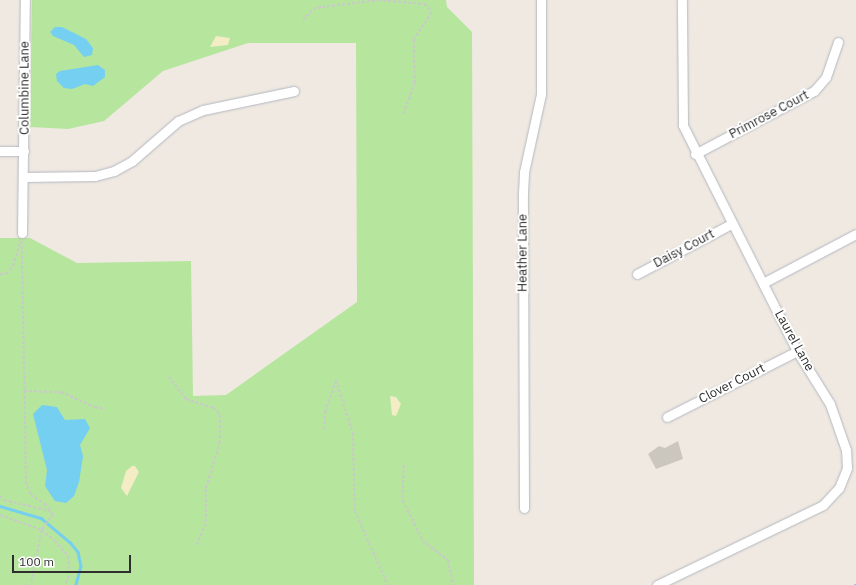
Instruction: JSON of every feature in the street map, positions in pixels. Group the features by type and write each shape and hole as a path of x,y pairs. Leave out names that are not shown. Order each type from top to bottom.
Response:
{"street":[{"name":"Columbine Lane","path":"22,233 24,177 25,0"},
{"name":"Heather Lane","path":"524,508 523,193 524,172 541,94 541,0"},
{"name":"Laurel Lane","path":"657,585 823,505 839,488 847,468 846,450 830,404 797,351 763,283 730,224 682,125 682,0"},
{"name":"Primrose Court","path":"695,154 814,91 826,77 838,42"},
{"path":"24,177 95,176 114,171 132,162 178,121 204,110 294,91"},
{"path":"0,151 24,151"},
{"name":"Daisy Court","path":"637,274 730,224"},
{"path":"763,283 856,234"},
{"name":"Clover Court","path":"667,417 797,351"}],"path":[{"path":"303,20 314,9 322,7 378,0 425,4 432,13 414,40 415,83 404,114"},
{"path":"0,274 6,274 13,266 22,233"},
{"path":"22,233 26,482 31,495 53,515 42,530 32,585"},
{"path":"169,377 186,399 214,408 220,415 220,442 206,489 206,524 196,547"},
{"path":"324,429 325,412 336,380 353,433 355,511 388,585"},
{"path":"24,391 61,392 95,407 105,409"},
{"path":"404,465 403,501 423,541 448,560 454,585"},
{"path":"0,496 4,500 50,511"},
{"path":"0,515 42,530 68,556 70,571 66,585"}],"green space":[{"path":"32,0 446,0 447,7 472,32 474,585 0,585 0,238 30,238 77,263 191,261 193,396 226,395 357,302 356,43 248,43 163,71 104,121 68,129 30,127"}],"sand":[{"path":"216,36 230,38 228,45 210,47"},
{"path":"390,396 396,397 401,404 396,416 392,415"},
{"path":"132,466 135,466 139,472 127,496 121,488 126,471"}],"water":[{"path":"55,27 62,27 86,39 93,48 92,55 84,57 74,45 53,36 50,32"},
{"path":"98,65 105,70 105,77 93,86 85,84 72,89 64,88 57,81 56,74 60,71"},
{"path":"42,405 57,407 65,420 85,419 90,428 80,445 83,456 79,482 74,496 66,503 55,501 45,486 47,470 33,414"}],"building":[{"path":"678,441 683,459 656,469 648,454 659,446 665,448"}],"waterway":[{"path":"0,506 41,518 70,542 78,552 81,566 76,585"}]}
